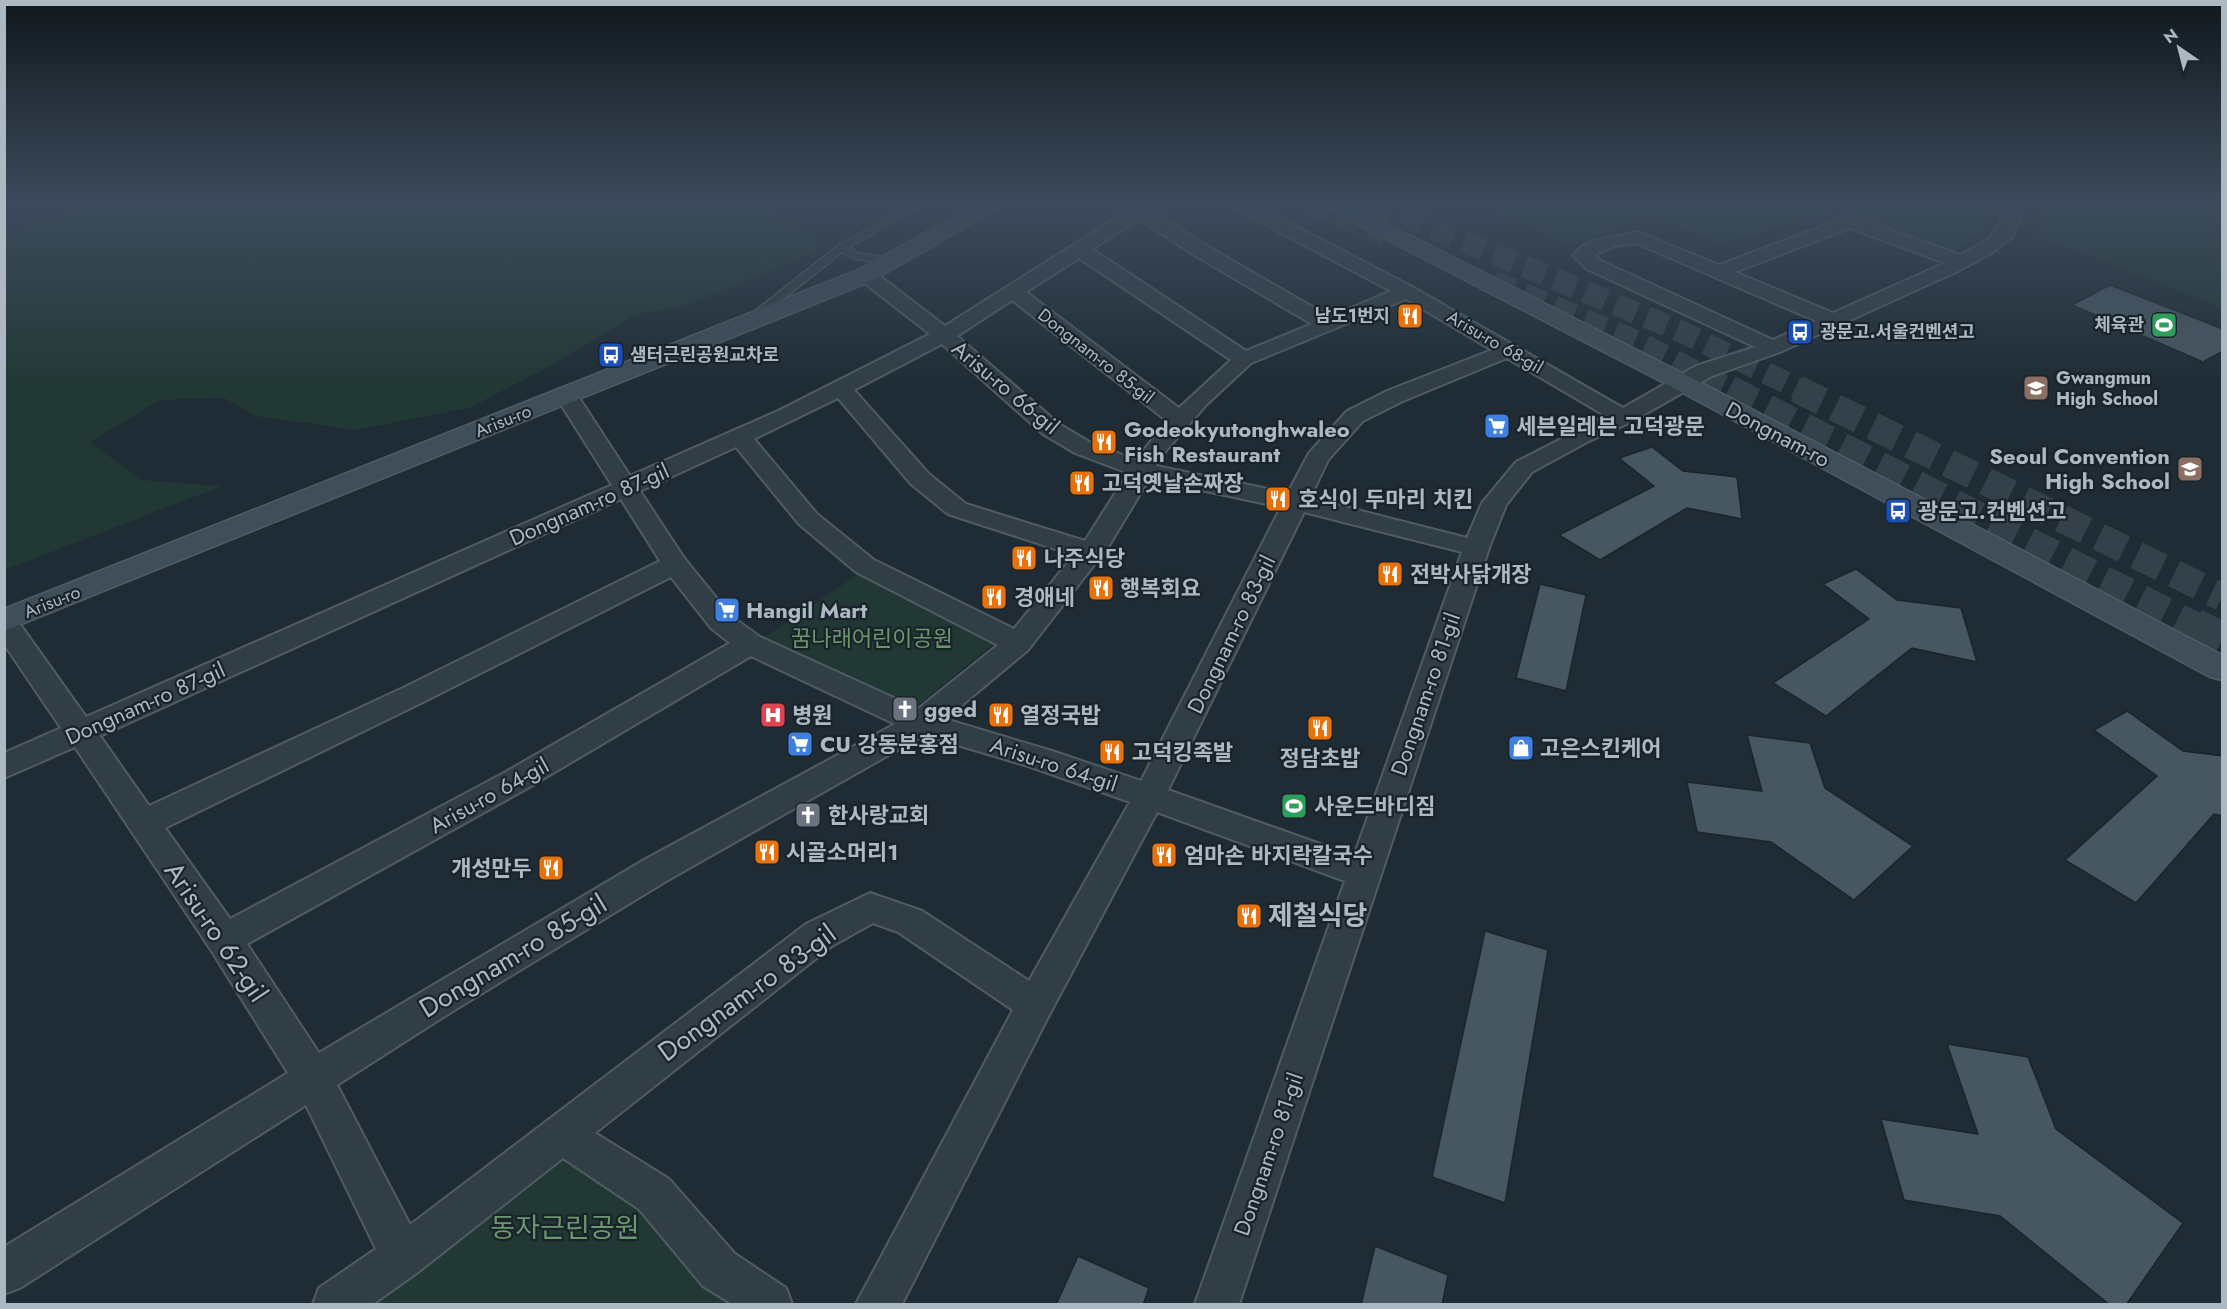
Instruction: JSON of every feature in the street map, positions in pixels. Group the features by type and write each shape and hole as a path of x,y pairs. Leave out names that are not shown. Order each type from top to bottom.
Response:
{"main road":[{"name":"Arisu-ro","path":"4,622 866,274 884,264"},
{"name":"Dongnam-ro","path":"1450,264 1681,382 2223,669"}],"street":[{"name":"Dongnam-ro 87-gil","path":"4,766 740,437 944,335 1057,264"},
{"path":"1101,264 1244,359"},
{"path":"1224,264 1326,323"},
{"name":"Arisu-ro 68-gil","path":"1354,264 1407,292 1623,417"},
{"path":"1593,264 1773,348"},
{"path":"1703,264 1834,321"},
{"path":"1719,271 1738,264"},
{"name":"Dongnam-ro 81-gil","path":"1217,1305 1363,873 1476,548 1494,503 1524,467 1579,437 1623,417 1681,382 1704,371 1773,348 1957,264"},
{"name":"Arisu-ro 66-gil","path":"866,274 944,335 1051,429 1083,448 1142,470 1295,502 1476,548"},
{"name":"Dongnam-ro 85-gil","path":"1013,291 1067,335 1180,420"},
{"name":"Dongnam-ro 85-gil","path":"6,1267 656,870 921,723 1018,643 1101,538 1152,451 1199,399 1244,359 1326,323 1407,292"},
{"name":"Dongnam-ro 83-gil","path":"878,1305 1035,1005 1149,796 1242,614 1317,458 1355,416 1395,396 1509,350"},
{"path":"841,388 920,479 957,509 1090,551"},
{"name":"Arisu-ro 64-gil","path":"566,395 675,564 721,622 750,644 921,723 1041,759 1363,873"},
{"path":"740,437 807,519 865,566 1018,643"},
{"path":"142,824 413,695 675,564"},
{"name":"Arisu-ro 62-gil","path":"4,622 224,939 312,1078 403,1257"},
{"name":"Arisu-ro 64-gil","path":"224,939 515,782 750,644"},
{"name":"Dongnam-ro 83-gil","path":"335,1305 403,1257 819,935 870,908 910,921 1035,1005"},
{"path":"561,1134 654,1194 719,1270 770,1305"}],"lane":[{"path":"747,322 822,264"}],"green space":[{"path":"5,264 786,264 690,304 635,315 550,366 469,408 356,430 255,416 224,398 160,400 90,442 142,480 222,486 5,570"},
{"path":"2111,264 2222,264 2222,310 2213,304"},
{"name":"꿈나래어린이공원","path":"864,570 999,639 902,718 756,643"},
{"name":"동자근린공원","path":"561,1134 719,1270 770,1304 335,1304 403,1257"}],"building":[{"name":"체육관","path":"2110,285 2223,329 2223,351 2203,362 2072,305"},
{"path":"1652,447 1683,471 1737,477 1742,519 1687,508 1600,560 1559,535 1654,486 1619,458"},
{"path":"1856,569 1897,600 1961,608 1977,662 1912,648 1826,716 1773,683 1869,619 1823,584"},
{"path":"1540,584 1586,595 1566,691 1516,678"},
{"path":"2127,711 2183,751 2223,756 2223,816 2214,814 2136,903 2065,860 2157,776 2094,730"},
{"path":"1747,735 1810,743 1825,788 1913,846 1854,900 1771,842 1697,832 1687,782 1762,791"},
{"path":"1485,931 1548,950 1505,1203 1432,1177"},
{"path":"1947,1044 2028,1057 2056,1129 2183,1223 2126,1305 2110,1305 2000,1216 1904,1200 1881,1119 1978,1134"},
{"path":"1375,1246 1448,1275 1442,1305 1361,1305"},
{"path":"1078,1256 1149,1288 1143,1305 1056,1305"}],"tunnel":[{"path":"1519,264 1682,332 1801,390"},
{"path":"1493,281 1636,341 1732,390"},
{"path":"1729,389 2197,627"},
{"path":"1797,389 2222,597"},
{"path":"2194,626 2222,640"}],"place":[{"name":"남도1번지","path":"1410,316"},
{"name":"체육관","path":"2164,325"},
{"name":"광문고.서울컨벤션고","path":"1800,332"},
{"name":"샘터근린공원교차로","path":"611,355"},
{"name":"Gwangmun High School","path":"2036,388"},
{"name":"세븐일레븐 고덕광문","path":"1497,426"},
{"name":"Godeokyutonghwaleo Fish Restaurant","path":"1104,442"},
{"name":"Seoul Convention High School","path":"2190,469"},
{"name":"고덕옛날손짜장","path":"1082,483"},
{"name":"호식이 두마리 치킨","path":"1278,499"},
{"name":"광문고.컨벤션고","path":"1898,511"},
{"name":"나주식당","path":"1024,558"},
{"name":"전박사닭개장","path":"1390,574"},
{"name":"행복회요","path":"1101,588"},
{"name":"경애네","path":"994,597"},
{"name":"Hangil Mart","path":"727,610"},
{"name":"gged","path":"905,709"},
{"name":"병원","path":"773,715"},
{"name":"열정국밥","path":"1001,715"},
{"name":"정담초밥","path":"1320,728"},
{"name":"CU 강동분홍점","path":"800,744"},
{"name":"고은스킨케어","path":"1521,748"},
{"name":"고덕킹족발","path":"1112,752"},
{"name":"사운드바디짐","path":"1294,806"},
{"name":"한사랑교회","path":"808,815"},
{"name":"시골소머리1","path":"767,852"},
{"name":"엄마손 바지락칼국수","path":"1164,855"},
{"name":"개성만두","path":"551,868"},
{"name":"제철식당","path":"1249,916"}]}
